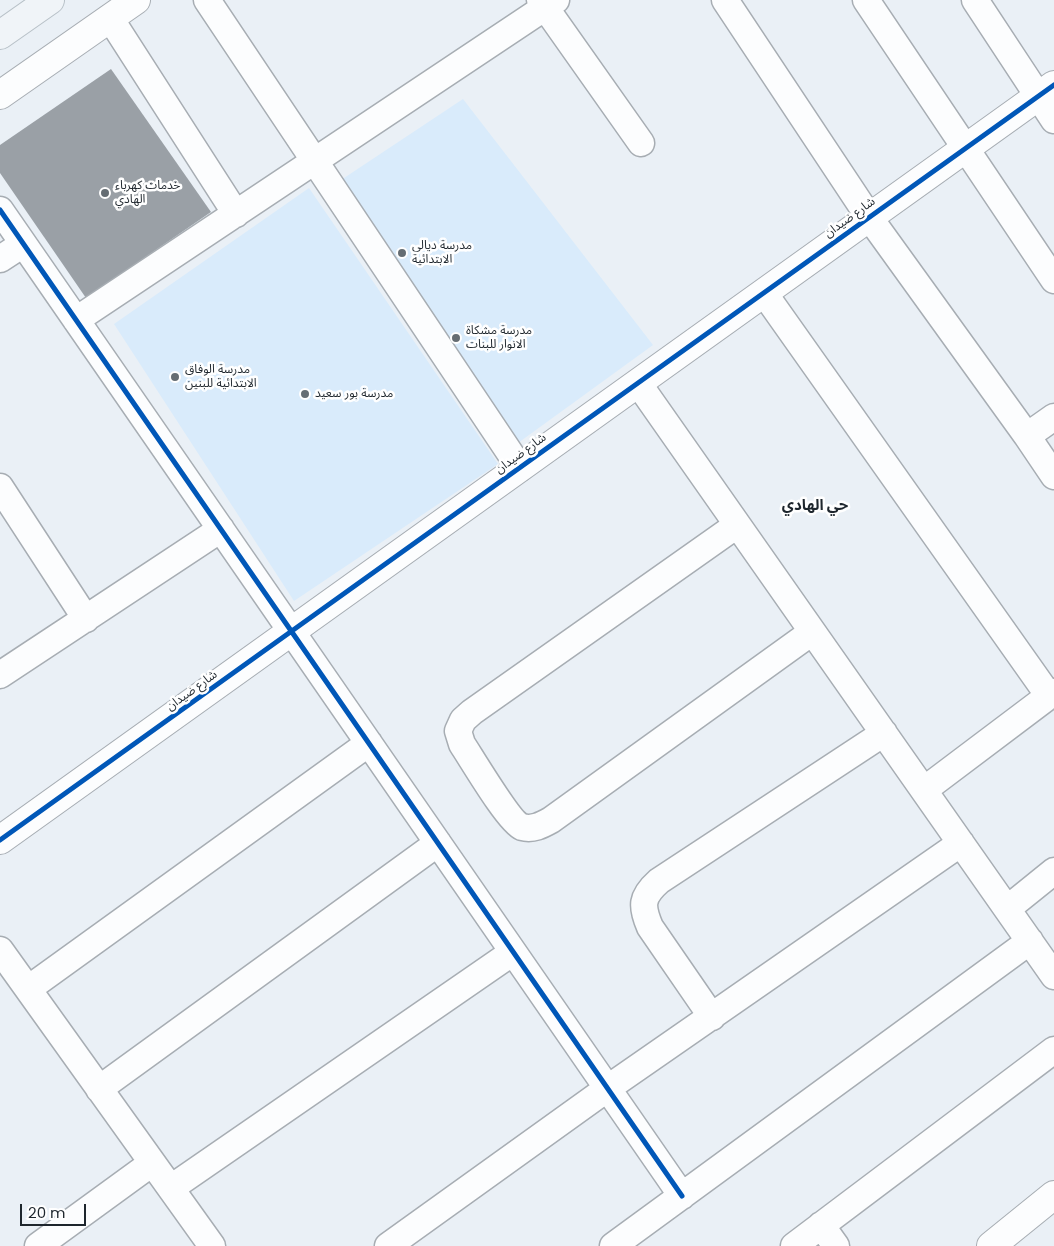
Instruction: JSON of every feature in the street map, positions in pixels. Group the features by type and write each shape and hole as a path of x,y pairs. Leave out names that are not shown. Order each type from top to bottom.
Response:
{"main road":[{"path":"0,35 34,5"}],"street":[{"path":"0,95 136,0"},
{"path":"207,0 520,468"},
{"path":"725,0 869,217 1054,476"},
{"path":"866,0 1054,280"},
{"path":"975,0 1046,91 1054,120"},
{"path":"76,320 315,161 547,2 641,143"},
{"path":"110,18 236,214"},
{"name":"شارع ضيدان","path":"0,840 1046,91"},
{"path":"0,210 682,1196"},
{"path":"0,260 24,244"},
{"path":"764,293 1052,694 924,790"},
{"path":"638,383 1054,976"},
{"path":"1027,436 1054,417"},
{"path":"0,487 86,619"},
{"path":"737,525 463,720 458,731 462,744 508,815 521,827 535,828 551,820 812,632"},
{"path":"0,675 221,529"},
{"path":"712,1017 650,928 644,913 645,901 649,890 659,881 884,733"},
{"path":"28,989 369,743"},
{"path":"388,1246 608,1088 961,843"},
{"path":"99,1089 438,844"},
{"path":"1007,909 1054,871"},
{"path":"613,1246 1030,941"},
{"path":"0,950 212,1246"},
{"path":"171,1188 514,952"},
{"path":"794,1246 1054,1050"},
{"path":"38,1246 152,1163"},
{"path":"991,1246 1054,1195"},
{"path":"821,1225 836,1246"}],"shaded area":[{"path":"463,99 653,345 518,443 341,180"},
{"name":"مدرسة بور سعيد","path":"309,188 498,464 294,601 114,324"}],"building":[{"name":"خدمات كهرباء الهادي","path":"111,69 211,212 86,298 0,173 0,145"}],"cycle path":[{"path":"0,840 1054,85"},
{"path":"0,210 682,1196"}],"place":[{"name":"خدمات كهرباء الهادي","path":"105,193"},
{"name":"مدرسة ديالى الابتدائية","path":"402,253"},
{"name":"مدرسة مشكاة الانوار للبنات","path":"456,338"},
{"name":"مدرسة الوفاق الابتدائية للبنين","path":"175,377"},
{"name":"مدرسة بور سعيد","path":"305,394"}],"district":[{"name":"حي الهادي","path":"815,506"}]}
